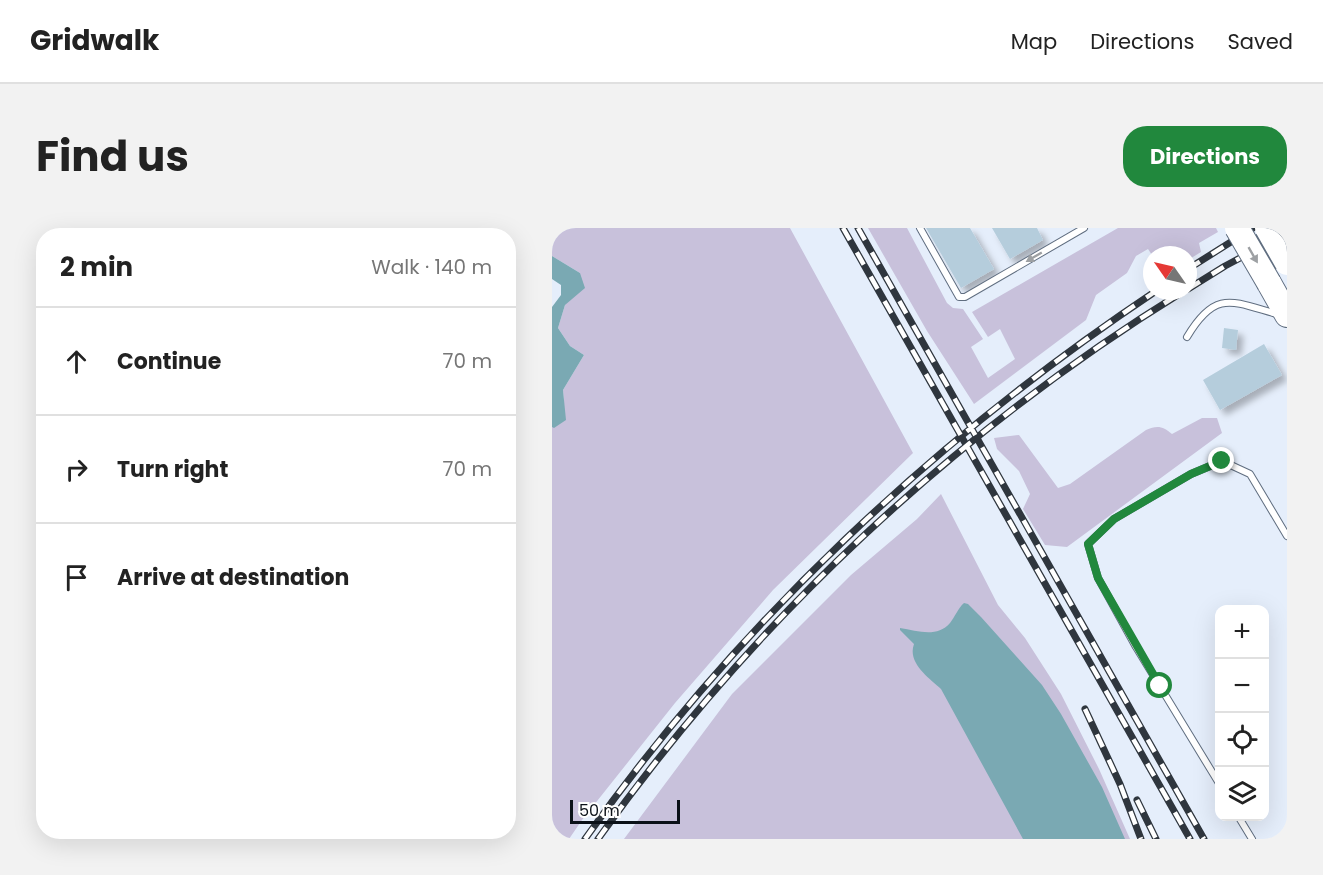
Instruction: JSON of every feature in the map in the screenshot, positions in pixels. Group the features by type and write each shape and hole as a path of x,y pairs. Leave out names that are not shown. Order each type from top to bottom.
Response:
{"highway":[{"path":"1238,228 1287,316"},
{"path":"1267,228 1287,263"}],"lane":[{"path":"921,228 959,297 965,297 1084,228"},
{"path":"1187,337 1202,315 1222,302 1235,302 1287,316"},
{"path":"1215,777 1098,578 1088,544 1114,519 1191,474 1222,461 1250,474 1287,536"},
{"path":"1241,821 1252,839"}],"shaded area":[{"path":"552,228 790,228 913,453 773,590 675,703 569,839 552,839 552,427 554,427 564,402 563,390 584,355 570,346 558,328 565,305 580,273 552,256"},
{"path":"868,228 907,228 947,303 953,308 963,309 983,339 971,347 988,378 1015,359 1000,329 988,337 972,312 1118,228 1216,228 1218,232 1199,243 1201,252 1197,254 1197,246 1143,246 1143,252 1136,256 1127,273 1096,295 1086,320 974,404 927,331"},
{"path":"1202,418 1217,418 1222,433 1067,547 1045,545 1023,509 1030,494 1019,471 997,449 994,438 1019,435 1058,488 1070,484 1146,430 1160,427 1172,434"},
{"path":"941,494 998,605 1025,638 1061,694 1099,769 1130,839 624,839 732,694 851,575 917,519"}],"water":[{"path":"552,256 580,273 585,288 565,305 558,328 570,346 584,355 563,390 566,420 554,428 552,427 552,307 561,295 561,285 552,279"},
{"path":"964,603 981,617 1042,685 1102,787 1125,839 1023,839 941,689 920,670 914,658 914,644 900,630 900,628 920,632 939,631 950,623"}],"building":[{"path":"926,228 970,228 994,269 961,288"},
{"path":"992,228 1037,228 1043,240 1010,259"},
{"path":"1224,328 1238,330 1236,350 1222,348"},
{"path":"1264,344 1282,375 1220,410 1203,380"}],"railway":[{"path":"843,228 1190,839"},
{"path":"858,228 1204,839"},
{"path":"1197,263 1253,228"},
{"path":"1197,283 1287,233"},
{"path":"585,839 644,760 708,683 845,539 919,472 996,408 1143,300"},
{"path":"598,839 659,758 723,681 792,607 864,536 939,469 1018,405 1099,346 1170,300"},
{"path":"1085,709 1120,784 1141,839"},
{"path":"1137,800 1156,839"}],"route":[{"path":"1160,686 1098,578 1088,544 1114,519 1191,474 1222,461"}]}
